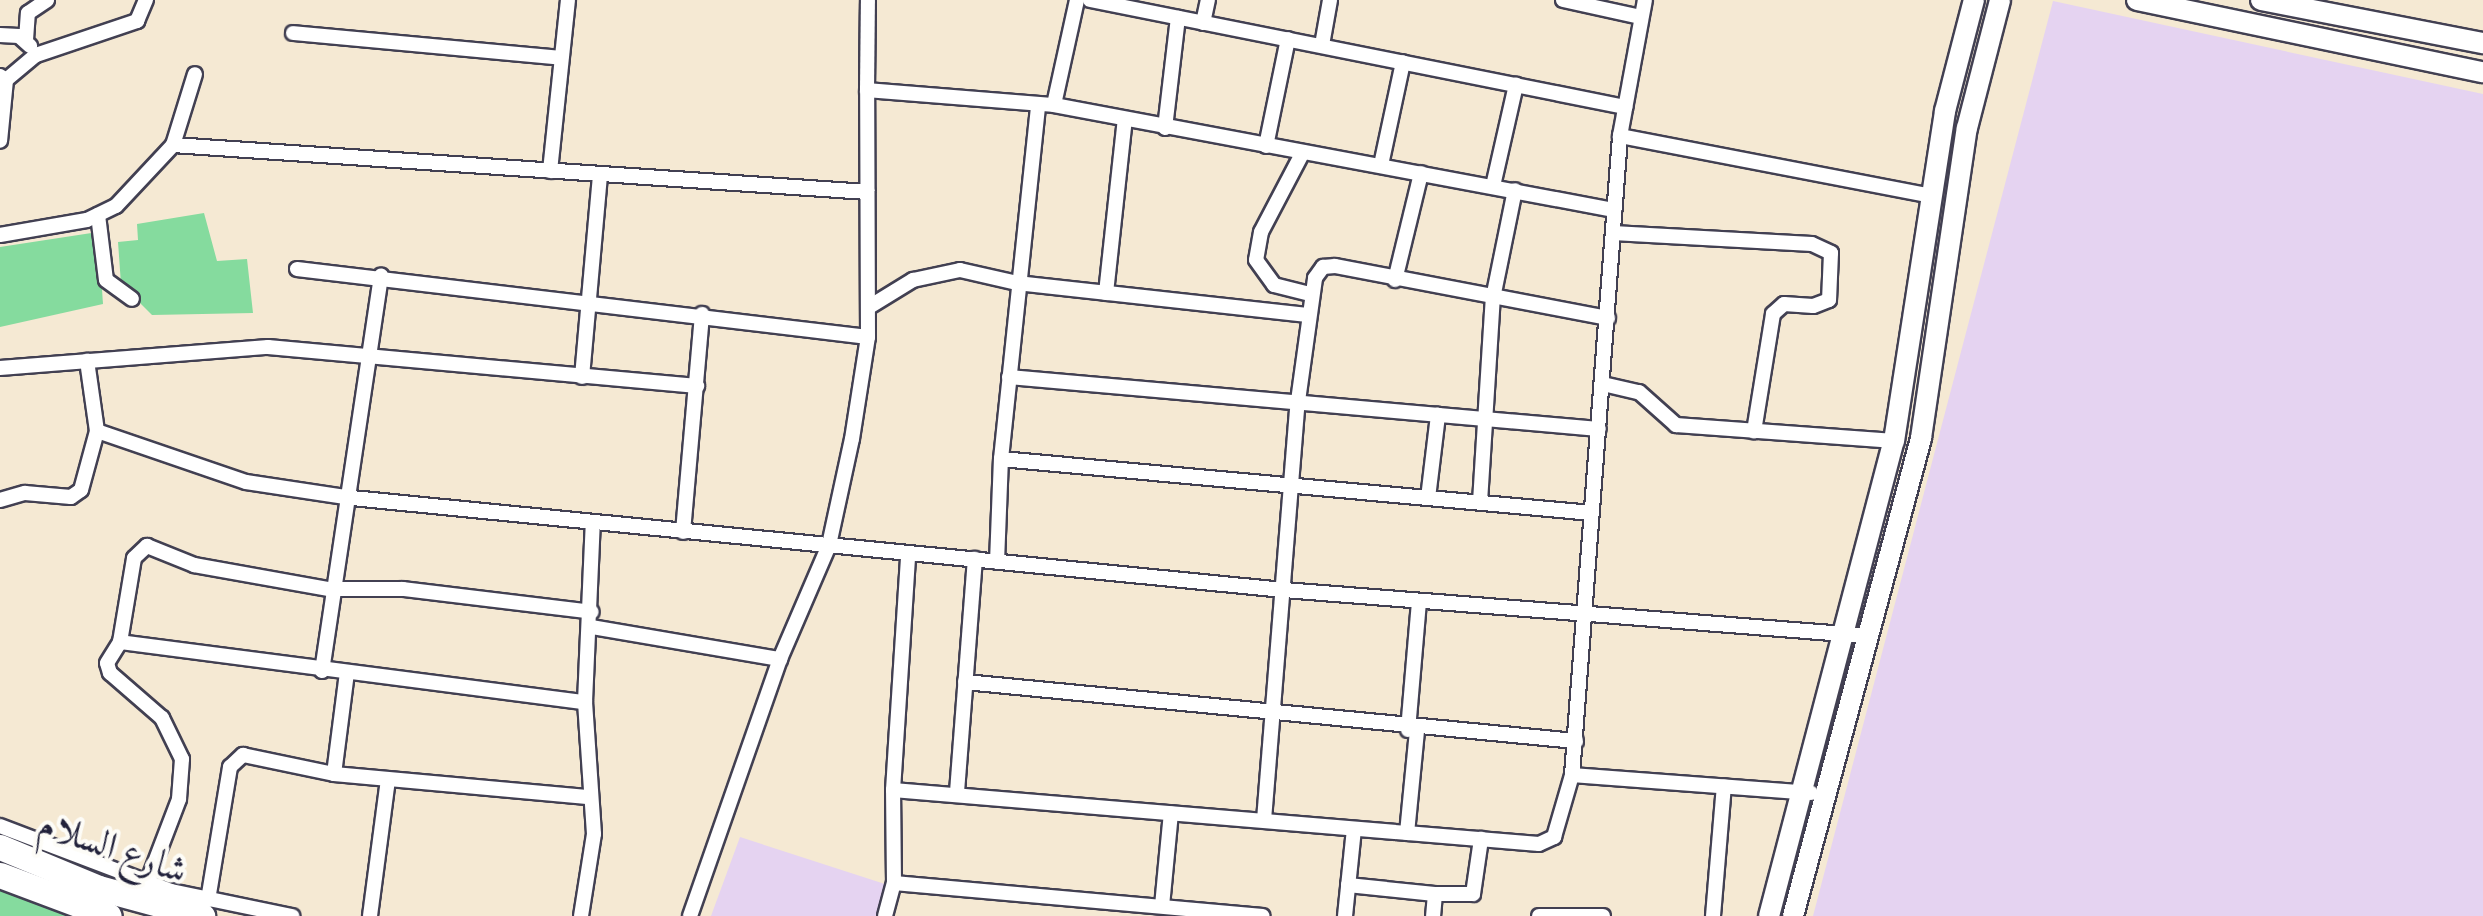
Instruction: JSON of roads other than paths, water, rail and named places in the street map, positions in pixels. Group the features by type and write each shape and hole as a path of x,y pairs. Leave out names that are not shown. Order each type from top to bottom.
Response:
{"highway":[{"name":"شارع السلام","path":"0,848 98,888 205,908"},
{"name":"شارع السلام","path":"0,876 109,916"}],"street":[{"path":"36,55 26,40 28,13 47,0"},
{"path":"0,140 3,78 36,55 137,21 146,0"},
{"path":"550,172 568,0"},
{"path":"690,916 780,659 829,545 868,337 868,0"},
{"path":"997,562 1001,460 1017,283 1046,105 1077,0"},
{"path":"1090,0 1625,107"},
{"path":"1203,22 1208,0"},
{"path":"1322,45 1330,0"},
{"path":"1563,0 1641,17"},
{"path":"893,790 957,792 1547,842 1561,823 1576,741 1580,611 1603,384 1620,136 1645,0"},
{"path":"1775,915 1894,441 1945,111 1974,0"},
{"path":"1793,916 1921,438 1967,128 2000,0"},
{"path":"2137,0 2483,72"},
{"path":"2261,0 2483,43"},
{"path":"1166,128 1178,18"},
{"path":"294,33 560,58"},
{"path":"0,35 26,40"},
{"path":"1266,146 1288,40"},
{"path":"1381,164 1403,62"},
{"path":"0,235 98,215 142,182 173,145 195,74"},
{"path":"1493,186 1516,85"},
{"path":"867,90 1046,105 1614,210"},
{"path":"1106,292 1124,119"},
{"path":"1620,136 1932,196"},
{"path":"173,145 867,192"},
{"path":"1304,152 1260,232 1256,260 1274,285 1311,294"},
{"path":"1395,280 1421,172"},
{"path":"582,377 600,176"},
{"path":"1480,502 1493,298 1515,190"},
{"path":"98,215 106,280 132,299"},
{"path":"1613,233 1812,244 1830,253 1828,300 1784,304 1773,314 1754,430"},
{"path":"1264,820 1307,315 1323,267 1608,318"},
{"path":"297,269 381,274 868,337"},
{"path":"868,308 937,271 1307,315"},
{"path":"322,671 329,589 352,498 373,361 381,274"},
{"path":"683,532 702,314"},
{"path":"0,368 268,346 373,361 697,386"},
{"path":"0,500 25,494 71,497 89,469 97,432 87,361"},
{"path":"1009,377 1599,429"},
{"path":"1603,384 1639,392 1667,422 1894,441"},
{"path":"1428,498 1438,414"},
{"path":"97,432 246,482 352,498 1284,590 1870,636"},
{"path":"1001,460 1592,513"},
{"path":"580,916 594,834 587,798 585,702 592,620 593,522"},
{"path":"147,883 178,799 182,759 162,718 110,674 107,663 120,642 134,558 148,546 194,565 329,589 402,590 592,620 780,659"},
{"path":"885,916 894,882 893,790 908,555"},
{"path":"957,792 974,560"},
{"path":"1407,832 1419,601"},
{"path":"120,642 585,702"},
{"path":"334,774 347,673"},
{"path":"965,682 1413,730 1576,741"},
{"path":"205,908 234,758 334,774 587,798"},
{"path":"1572,775 1826,796"},
{"path":"370,916 388,780"},
{"path":"1713,916 1724,786"},
{"path":"1162,906 1171,813"},
{"path":"0,826 205,908 292,916"},
{"path":"1346,916 1354,828"},
{"path":"1348,885 1473,894 1481,839"},
{"path":"894,882 1263,916"},
{"path":"1432,916 1435,894"},
{"path":"1539,916 1603,916"}]}
